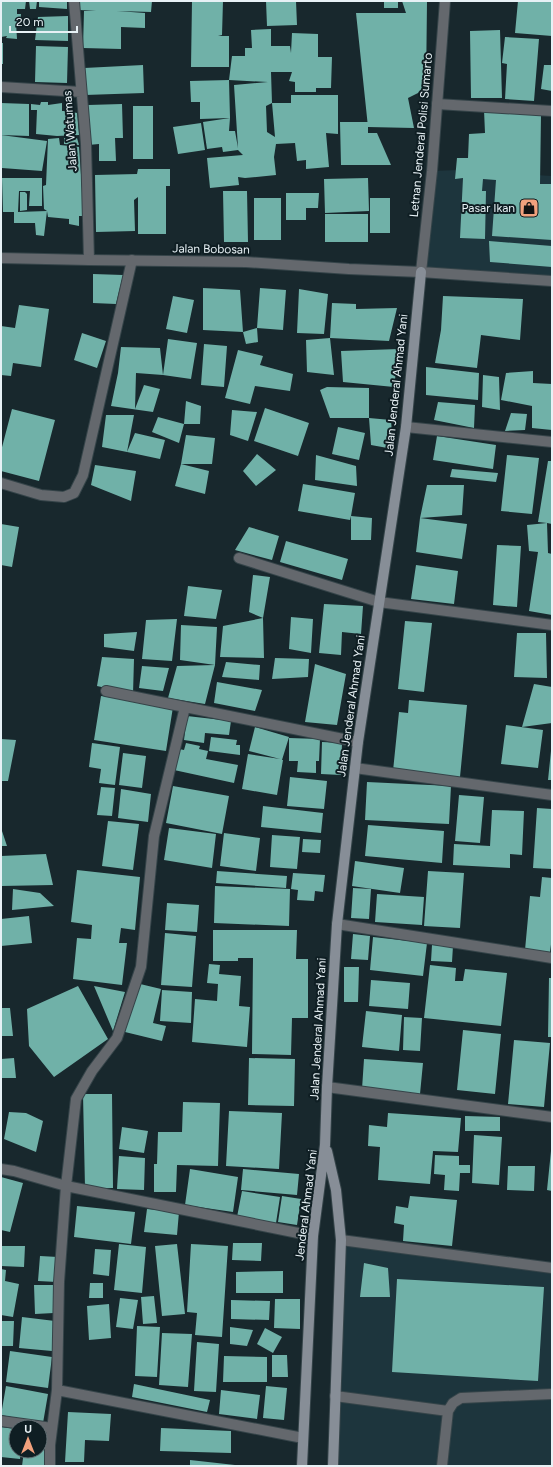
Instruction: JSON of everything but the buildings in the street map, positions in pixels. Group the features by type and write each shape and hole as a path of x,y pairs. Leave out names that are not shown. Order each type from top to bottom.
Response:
{"main road":[{"name":"Jalan Jenderal Ahmad Yani","path":"325,1145 327,1086 337,924 358,742 406,427 421,272"},
{"name":"Jenderal Ahmad Yani","path":"302,1466 312,1236 325,1145"},
{"name":"Jenderal Ahmad Yani","path":"325,1145 336,1190 341,1240 334,1466"}],"street":[{"name":"Jalan Watumas","path":"74,1 86,144 89,260"},
{"name":"Letnan Jenderal Polisi Sumarto","path":"421,272 430,195 445,1"},
{"path":"1,87 81,92"},
{"path":"437,104 552,110"},
{"name":"Jalan Bobosan","path":"1,258 246,262 552,281"},
{"path":"1,484 41,495 64,497 74,493 83,475 132,260"},
{"path":"406,427 552,442"},
{"path":"239,558 379,602 552,625"},
{"path":"106,691 358,742"},
{"path":"50,1466 50,1445 57,1390 59,1282 66,1186 76,1099 92,1071 117,1038 141,967 154,836 185,707"},
{"path":"355,768 552,795"},
{"path":"337,924 552,958"},
{"path":"327,1086 552,1117"},
{"path":"1,1169 14,1171 66,1186 312,1236"},
{"path":"341,1240 552,1268"},
{"path":"57,1390 303,1438"},
{"path":"442,1466 448,1411 453,1403 461,1398 552,1394"},
{"path":"335,1396 448,1411"},
{"path":"1,1421 52,1428"}],"shaded area":[{"path":"458,170 552,176 552,281 421,272 432,171"},
{"path":"341,1240 552,1274 552,1466 333,1466"}],"place":[{"name":"Pasar Ikan","path":"529,208"}]}
